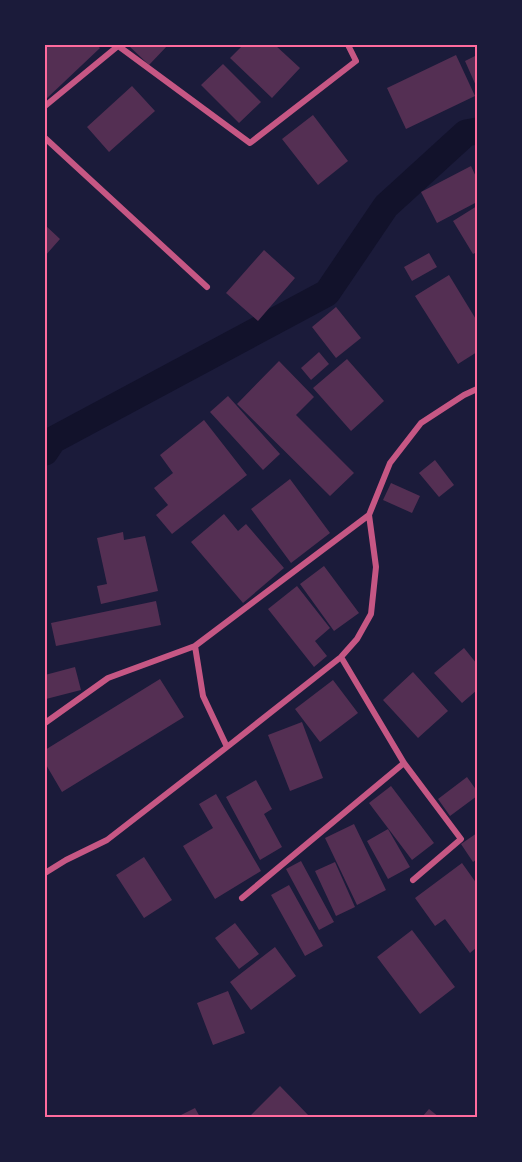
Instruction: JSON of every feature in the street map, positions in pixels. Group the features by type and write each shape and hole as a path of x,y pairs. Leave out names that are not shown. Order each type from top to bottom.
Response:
{"street":[{"path":"45,106 117,46 250,143 356,61 348,45"},
{"path":"45,138 207,286"},
{"path":"45,873 107,840 341,657 357,639 371,614 376,567 369,516 390,463 421,423 477,389"},
{"path":"45,723 108,678 195,646 369,516"},
{"path":"195,646 203,696 227,747"},
{"path":"341,657 404,763 461,839 413,880"},
{"path":"242,898 404,763"}],"building":[{"path":"45,45 96,45 100,48 45,100"},
{"path":"128,45 168,45 149,65"},
{"path":"243,45 275,45 300,68 272,98 230,58"},
{"path":"456,55 475,96 406,129 387,88"},
{"path":"477,55 477,88 465,61"},
{"path":"223,64 261,102 239,123 201,85"},
{"path":"132,86 155,111 109,152 87,127"},
{"path":"313,115 348,161 318,185 282,139"},
{"path":"471,166 477,179 477,202 437,223 421,192"},
{"path":"477,206 477,252 473,254 453,221"},
{"path":"45,225 60,239 45,256"},
{"path":"264,250 295,278 258,321 226,293"},
{"path":"429,253 437,267 412,281 404,267"},
{"path":"449,275 477,321 477,352 458,364 415,296"},
{"path":"336,307 361,338 336,358 312,327"},
{"path":"319,352 329,364 311,380 301,368"},
{"path":"347,359 384,401 351,431 313,388"},
{"path":"279,361 314,397 296,415 354,473 330,496 237,404"},
{"path":"228,396 280,454 263,470 210,412"},
{"path":"204,420 247,475 172,534 156,515 168,505 154,488 173,473 160,455"},
{"path":"435,460 454,485 439,497 419,473"},
{"path":"290,479 330,533 291,563 251,509"},
{"path":"391,483 420,496 412,513 383,500"},
{"path":"224,514 238,531 246,524 284,568 243,603 191,542"},
{"path":"123,532 124,540 145,536 158,591 101,604 97,586 107,584 97,538"},
{"path":"324,566 359,613 334,631 300,584"},
{"path":"297,586 330,628 315,641 327,656 314,667 268,609"},
{"path":"156,601 161,625 56,646 51,623"},
{"path":"464,648 477,664 477,690 462,703 434,673"},
{"path":"75,667 81,690 46,699 45,675"},
{"path":"413,672 448,711 418,738 383,700"},
{"path":"160,679 184,717 62,792 45,763 45,750"},
{"path":"333,680 358,713 320,742 295,709"},
{"path":"302,722 323,778 290,791 268,735"},
{"path":"467,777 477,791 477,796 450,816 438,799"},
{"path":"256,780 272,809 264,814 282,847 260,860 226,797"},
{"path":"391,786 434,843 412,860 369,803"},
{"path":"216,794 261,871 215,899 183,846 213,828 199,804"},
{"path":"354,824 386,890 357,905 325,838"},
{"path":"388,829 410,867 388,879 367,841"},
{"path":"477,833 477,859 473,862 461,844"},
{"path":"144,857 172,900 144,918 116,875"},
{"path":"301,861 334,922 319,930 286,869"},
{"path":"335,862 355,907 336,916 315,871"},
{"path":"462,863 477,884 477,947 470,953 445,919 435,926 415,898"},
{"path":"289,885 323,946 305,956 271,895"},
{"path":"235,923 259,954 239,969 215,938"},
{"path":"412,930 455,987 420,1014 377,957"},
{"path":"275,947 296,976 251,1010 230,982"},
{"path":"228,991 245,1033 213,1045 197,1003"},
{"path":"280,1086 310,1117 249,1117"},
{"path":"195,1108 200,1117 177,1117"},
{"path":"429,1109 439,1117 422,1117"}],"waterway":[{"path":"45,452 53,440 327,293 386,206 466,133 477,131"}]}
